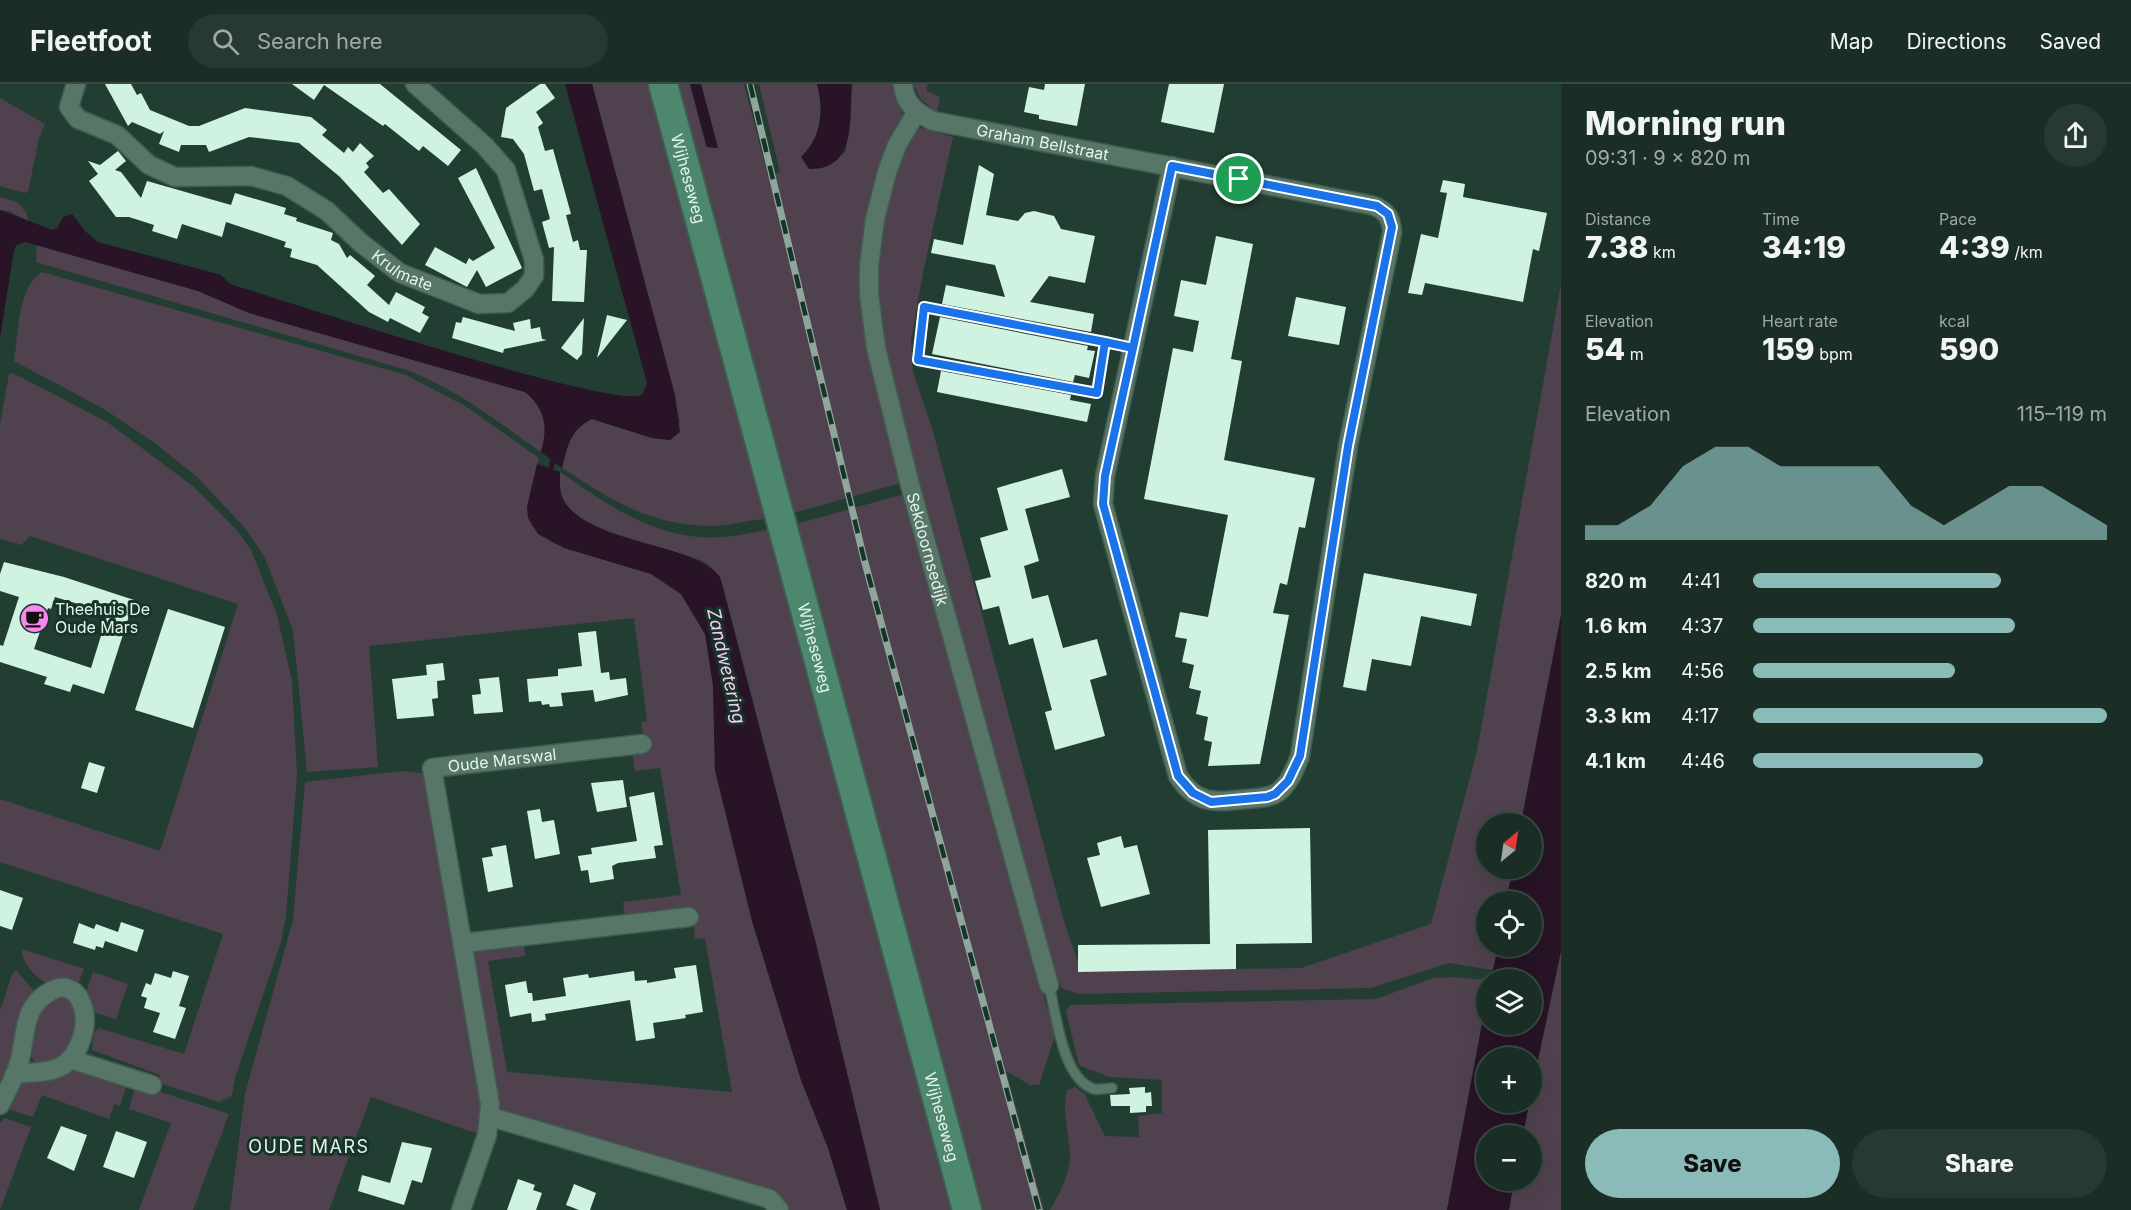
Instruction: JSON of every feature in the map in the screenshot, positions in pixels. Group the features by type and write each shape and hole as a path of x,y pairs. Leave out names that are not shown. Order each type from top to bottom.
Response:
{"main road":[{"name":"Wijheseweg","path":"663,84 967,1210"}],"street":[{"name":"Krulmate","path":"76,84 69,107 78,119 117,135 149,165 174,177 251,176 287,186 327,211 361,243 400,273 478,304 508,303 525,289 534,276 534,260 506,170 485,146 415,84"},
{"path":"903,84 906,99 916,112"},
{"name":"Graham Bellstraat","path":"916,112 933,121 954,126 1172,166 1371,205 1388,214 1392,227 1348,446 1300,756 1288,781 1275,794 1267,797 1211,802 1193,793 1178,776 1103,504 1105,476 1172,166"},
{"name":"Sekdoornsedijk","path":"916,112 905,127 894,154 875,219 869,266 869,294 876,348 910,486 1049,985"},
{"name":"Oude Marswal","path":"461,1210 491,1117 464,943 432,768 642,744"},
{"path":"464,943 689,917"},
{"path":"0,1105 14,1075 28,1014 40,999 60,988 75,993 83,1008 81,1040 70,1059 54,1070 14,1075"},
{"path":"70,1059 152,1085"},
{"path":"491,1117 770,1199 779,1210"}],"lane":[{"path":"1105,342 1097,393 918,360 924,307 1105,342 1133,348"},
{"path":"1049,985 1068,1064 1077,1077 1094,1089 1112,1088"}],"shaded area":[{"path":"592,84 652,84 770,519 714,526 671,522 634,510 562,468 574,433 592,419 652,438 670,440 680,421"},
{"path":"670,84 690,84 706,147 718,148 701,84 744,84 768,176 780,172 759,84 817,84 820,115 812,146 819,169 833,163 846,151 852,84 895,84 904,119 887,161 871,335 901,483 786,515"},
{"path":"913,84 928,84 926,91 940,97 937,113 921,99"},
{"path":"0,98 45,124 39,138 28,192 24,193 0,186"},
{"path":"915,126 953,137 923,273 911,341 913,372 932,428 1065,925 1081,971 1301,968 1431,924 1477,751 1561,284 1561,615 1523,813 1476,813 1476,879 1511,879 1508,891 1476,891 1476,957 1496,957 1493,969 1449,963 1371,988 1078,994 1062,988 1053,971 914,480 874,302 882,223 893,179"},
{"path":"0,197 23,207 29,222 10,211 0,210"},
{"path":"37,244 198,291 249,313 525,392 537,405 544,419 541,452 459,396 407,370 36,262"},
{"path":"42,272 406,375 465,406 539,458 527,507 532,526 553,543 651,574 681,594 705,634 713,685 715,770 752,921 801,1080 828,1148 847,1210 788,1210 778,1196 504,1114 496,1103 472,954 475,949 524,944 525,956 488,961 507,1072 732,1092 705,938 695,939 693,916 625,918 623,902 681,895 660,768 635,771 632,751 645,749 641,722 647,721 634,618 369,646 378,767 307,772 293,630 265,558 246,529 197,477 156,444 104,409 14,361 23,300 34,279"},
{"path":"13,373 107,422 194,487 236,529 251,550 277,615 292,681 297,775 286,916 281,942 235,1078 232,1096 219,1102 159,1083 160,1075 92,1050 94,1032 99,1028 184,1054 223,934 0,862 0,799 160,851 238,604 30,536 21,545 0,539 0,425 9,374"},
{"path":"560,472 598,498 637,520 678,534 724,537 774,529 956,1210 880,1210 815,940 722,582 707,563 607,531 588,522 573,511 563,499 560,489"},
{"path":"904,494 1055,1036 1039,1085 1030,1085 1006,1071 1044,1210 974,1210 789,526"},
{"path":"402,771 428,774 484,1113 481,1135 371,1097 329,1210 230,1210 245,1094 293,920 305,782"},
{"path":"22,949 84,969 79,982 53,985 45,982 27,965"},
{"path":"1561,951 1561,1210 1509,1210 1512,1191 1542,1191 1542,1125 1525,1125 1528,1113 1542,1113 1541,1047"},
{"path":"16,970 35,992 0,1090 0,1011 12,974"},
{"path":"93,972 128,984 116,1019 90,1011 85,996"},
{"path":"1433,978 1476,979 1476,1035 1480,1035 1447,1210 1050,1210 1069,1167 1070,1151 1065,1113 1067,1090 1075,1087 1084,1093 1105,1136 1139,1137 1138,1116 1162,1113 1162,1080 1109,1077 1079,1065 1066,1011 1070,1005 1376,999"},
{"path":"64,993 77,1009 76,1038 57,1062 41,1065 33,1060 29,1052 38,1010"},
{"path":"71,1068 127,1084 120,1106 114,1104 109,1119 42,1095 33,1117 8,1109 18,1085"},
{"path":"139,1085 229,1114 193,1210 139,1210 171,1123 129,1109 135,1087"},
{"path":"5,1118 31,1127 0,1210 0,1123"}],"water":[{"path":"565,84 592,84 675,395 680,432 670,440 652,438 592,419 574,433 562,468 541,452 544,419 537,405 525,392 249,313 198,291 25,242 17,245 14,250 0,338 0,210 53,230 57,228 63,217 72,214 86,232 98,242 221,275 230,284 513,371 619,395 642,395 647,383"},
{"path":"690,84 701,84 718,148 707,147"},
{"path":"817,84 852,84 850,126 848,140 836,161 825,167 809,169 801,157 813,141 820,123"},
{"path":"537,464 560,472 560,489 563,499 575,514 617,534 689,557 708,566 720,577 815,940 880,1210 847,1210 828,1148 801,1080 752,921 715,770 713,685 705,634 681,594 651,574 564,548 538,534 528,518 527,507"},
{"path":"1561,615 1561,951 1541,1047 1478,1047 1480,1035 1542,1035 1542,969 1493,969 1496,957 1542,957 1542,891 1508,891 1511,879 1542,879 1542,813 1523,813"},
{"path":"1476,1056 1476,1113 1527,1113 1525,1125 1476,1125 1476,1191 1512,1191 1509,1210 1447,1210"}],"building":[{"path":"105,84 131,84 137,95 141,93 150,110 189,126 199,126 245,108 311,117 327,130 322,135 344,153 348,147 353,152 360,143 374,156 366,163 369,167 364,172 383,193 389,189 420,224 402,245 340,177 299,143 249,137 209,152 206,145 181,145 179,152 159,144 164,131 160,134 132,122 128,126"},
{"path":"292,84 380,84 461,150 448,166 423,146 419,151 385,124 383,126 324,85 314,100"},
{"path":"540,84 545,84 555,98 536,112 543,123 538,127 545,151 553,149 571,214 566,215 573,242 578,240 580,250 587,250 584,302 552,301 554,247 549,248 542,222 550,219 542,189 534,191 524,154 513,139 501,137 506,108"},
{"path":"1045,84 1085,84 1077,126 1039,119 1039,115 1024,112 1029,87 1044,90"},
{"path":"1169,84 1224,84 1214,133 1161,122"},
{"path":"118,151 126,161 115,170 121,172 141,198 147,181 231,205 235,193 286,208 284,214 297,218 296,221 333,233 331,240 339,244 347,258 350,255 375,276 367,285 389,305 396,292 425,307 422,313 429,317 420,333 390,318 388,322 369,312 317,265 290,257 292,249 284,247 286,242 226,222 222,237 182,224 177,239 152,231 154,225 129,217 116,217 89,181 98,174 88,161 100,165"},
{"path":"979,165 994,174 986,215 1018,221 1025,213 1034,211 1054,216 1061,229 1095,236 1085,283 1049,276 1030,302 1094,314 1091,332 942,304 946,285 1005,297 995,265 931,253 934,239 963,245"},
{"path":"476,168 522,268 486,287 477,270 467,287 425,265 435,247 466,264 469,258 473,261 495,248 458,178"},
{"path":"1443,180 1465,184 1463,197 1547,213 1539,251 1533,249 1523,302 1425,283 1422,295 1408,293 1421,234 1438,238 1447,193 1440,192"},
{"path":"1216,236 1253,244 1231,359 1242,361 1224,460 1315,478 1305,528 1299,527 1287,585 1280,583 1273,613 1289,615 1260,764 1208,766 1212,742 1204,740 1208,717 1196,714 1201,691 1189,688 1194,665 1182,662 1187,639 1175,637 1180,612 1208,617 1228,515 1144,499 1173,348 1193,352 1199,321 1174,316 1181,280 1206,285"},
{"path":"1296,297 1346,307 1339,345 1288,336"},
{"path":"607,315 627,320 597,358"},
{"path":"463,317 515,331 513,323 530,319 531,329 540,327 542,339 547,340 504,349 503,353 452,338 456,322 461,323"},
{"path":"940,317 1088,346 1087,350 1095,351 1089,378 1075,375 1073,382 932,354"},
{"path":"584,318 582,354 577,360 561,348"},
{"path":"941,371 1071,395 1070,400 1091,404 1087,422 937,392"},
{"path":"1062,469 1070,497 1025,509 1039,561 1024,566 1032,599 1048,595 1063,648 1097,639 1107,675 1090,680 1105,736 1055,750 1045,712 1052,710 1033,638 1009,645 999,606 983,610 975,581 991,577 980,538 1008,530 997,488"},
{"path":"4,562 64,577 134,600 104,694 73,684 70,692 44,684 47,677 0,662 0,645 3,646 19,597 0,591 0,574","holes":["55,597 108,613 91,668 34,649 48,608 51,609"]},
{"path":"1364,573 1477,594 1471,626 1421,616 1411,666 1372,659 1366,691 1343,687"},
{"path":"168,609 225,627 193,728 135,710"},
{"path":"596,631 601,673 609,672 610,680 626,678 628,695 595,702 593,690 561,693 563,706 550,707 549,704 542,705 541,701 529,702 527,679 558,676 558,669 582,666 578,633"},
{"path":"443,663 445,680 437,681 438,698 432,699 434,716 397,719 392,679 427,675 426,665"},
{"path":"499,677 503,712 474,714 472,695 481,694 479,679"},
{"path":"89,762 105,767 97,793 81,788"},
{"path":"623,780 627,807 597,812 591,783"},
{"path":"654,792 663,845 654,846 656,858 618,863 612,866 614,879 590,883 588,870 581,871 578,856 592,854 591,848 637,841 629,797"},
{"path":"540,809 542,822 554,820 560,854 535,859 527,811"},
{"path":"1310,828 1312,943 1236,944 1236,969 1078,972 1078,945 1210,944 1208,830"},
{"path":"1121,836 1124,848 1137,845 1150,894 1101,907 1087,858 1100,855 1097,843"},
{"path":"506,845 513,887 488,892 482,858 493,856 491,848"},
{"path":"0,890 23,898 12,930 0,926"},
{"path":"121,922 144,930 137,952 105,941 103,948 96,946 95,950 73,943 79,923 94,929 96,924 118,932"},
{"path":"696,965 703,1012 685,1015 686,1018 653,1023 655,1038 636,1041 630,1000 545,1014 546,1020 532,1022 531,1013 510,1017 505,985 526,981 528,993 532,993 533,1001 566,996 563,978 588,974 589,978 634,971 635,981 647,980 647,983 676,978 674,968"},
{"path":"173,971 189,976 179,1006 186,1008 175,1039 153,1032 160,1013 144,1008 147,998 141,996 146,983 151,985 155,973 171,978"},
{"path":"1145,1087 1145,1093 1151,1092 1152,1106 1146,1106 1146,1112 1130,1113 1130,1106 1111,1106 1110,1095 1130,1094 1129,1088"},
{"path":"61,1126 87,1135 74,1171 47,1158"},
{"path":"116,1131 147,1142 134,1178 103,1167"},
{"path":"402,1142 432,1148 422,1183 412,1180 404,1205 358,1191 362,1175 390,1183"},
{"path":"518,1179 535,1185 533,1190 542,1193 536,1210 507,1210"},
{"path":"574,1184 596,1193 590,1210 579,1210 566,1205"}],"waterway":[{"name":"Zandwetering","path":"549,476 554,456"}],"railway":[{"path":"750,84 864,559 1039,1210"}],"place":[{"name":"Theehuis De Oude Mars","path":"34,618"}],"district":[{"name":"OUDE MARS","path":"309,1147"}],"route":[{"path":"1239,179 1172,166 1133,348 1105,342 1097,393 918,360 924,307 1105,342 1133,348 1105,476 1103,504 1178,776 1193,793 1211,802 1267,797 1275,794 1288,781 1300,756 1348,446 1392,233 1388,214 1377,206 1239,179"}]}
